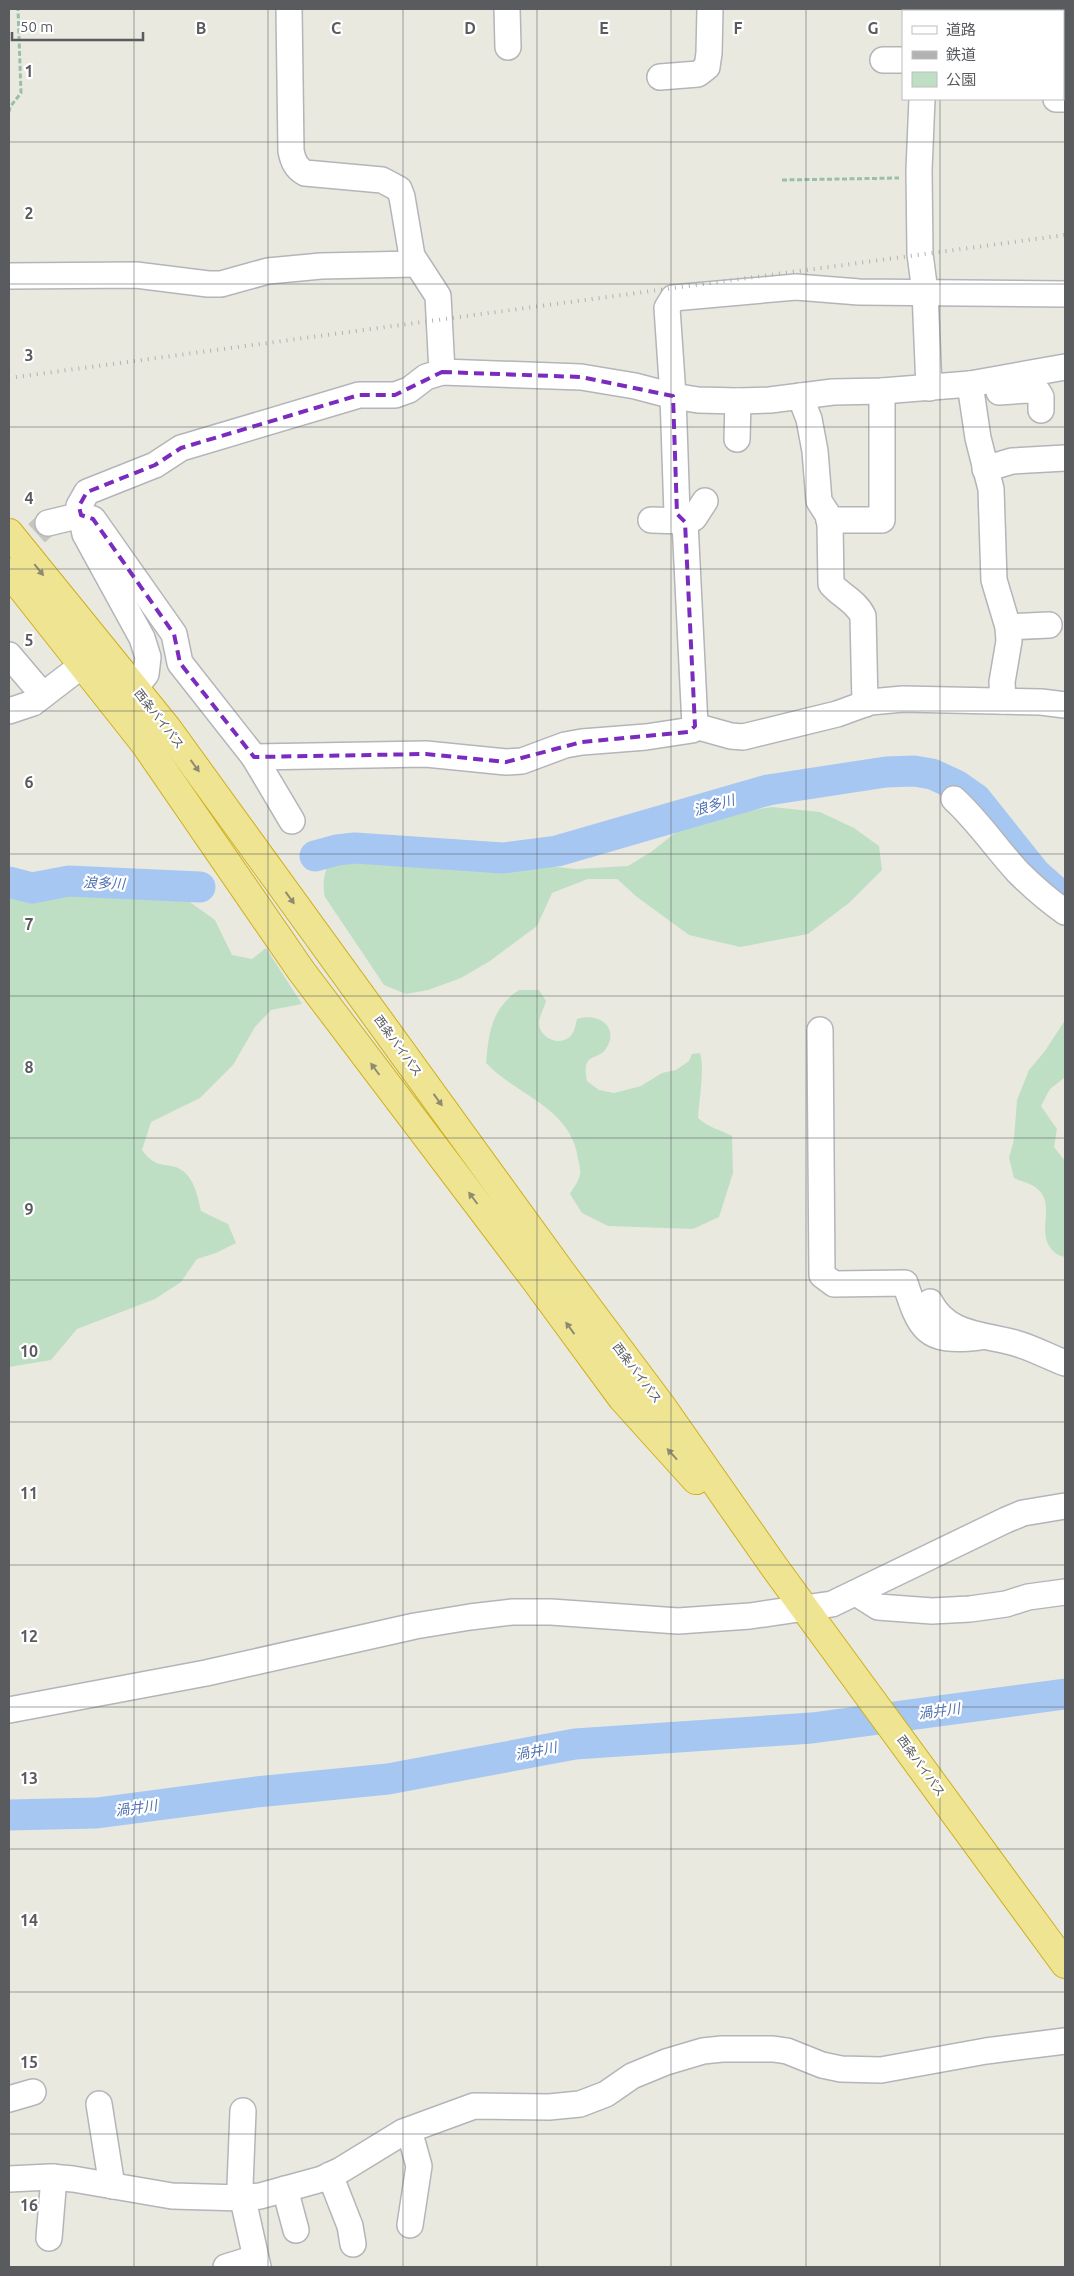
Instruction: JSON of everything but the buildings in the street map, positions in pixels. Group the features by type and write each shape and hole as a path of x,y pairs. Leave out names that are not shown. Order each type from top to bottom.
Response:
{"highway":[{"name":"西条バイパス","path":"9,533 93,657 125,697 167,728 556,1265 663,1408 776,1568 1065,1964"},
{"name":"西条バイパス","path":"9,572 93,657"}],"street":[{"path":"289,9 291,151 293,160 298,169 306,173 382,180 399,188 412,256 434,287 438,296 442,372"},
{"path":"507,9 508,47"},
{"path":"660,77 698,74 707,67 710,54 710,9"},
{"path":"922,100 919,177 920,254 925,292 929,388"},
{"path":"9,276 136,275 221,284 268,272 322,266 416,264"},
{"path":"695,726 686,522 677,514 673,396 667,308 673,298 796,287 860,292 1065,294"},
{"path":"971,389 1065,367"},
{"path":"125,697 146,674 148,657 142,638 85,534 79,506 87,492 155,465 181,448 359,396 395,395 409,390 426,377 442,372 581,377 635,386 673,396 698,400 770,400 832,392 929,388 1028,390 1038,392 1041,397 1041,410"},
{"path":"971,389 978,438 991,489 994,580 1008,627 1009,640 1002,682 1003,701"},
{"path":"829,520 882,520 882,391"},
{"path":"800,396 809,419 819,501 828,514 829,520 831,584 837,591 858,606 863,616 864,704"},
{"path":"737,439 738,401"},
{"path":"985,469 1012,461 1065,458"},
{"path":"651,520 684,521 694,518 705,501"},
{"path":"48,523 80,515 93,519 174,634 180,663 254,757 292,821"},
{"path":"1008,627 1050,624"},
{"path":"9,655 43,695"},
{"path":"9,711 22,708 43,695 93,657"},
{"path":"695,726 743,738 837,714 864,704 903,699 1003,701 1065,705"},
{"path":"254,757 426,754 506,762 522,761 565,745 688,732 695,726"},
{"path":"954,800 968,812 1018,871 1043,896 1065,912"},
{"path":"820,1030 822,1275 834,1284 905,1283 917,1319 926,1330 941,1338 960,1340 979,1337"},
{"path":"930,1302 936,1313 944,1320 979,1337 1014,1343 1065,1363"},
{"path":"9,1710 196,1675 415,1626 470,1617 512,1612 550,1612 678,1621 750,1616 832,1604 1006,1520 1023,1513 1065,1506"},
{"path":"856,1593 878,1607 932,1611 988,1607 1028,1597 1065,1592"},
{"path":"9,2179 54,2178 172,2196 242,2198 285,2189 330,2175 409,2130 474,2106 549,2107 580,2104 606,2094 632,2076 666,2062 703,2051 722,2048 773,2049 841,2069 880,2070 1065,2041"},
{"path":"9,2099 33,2092"},
{"path":"99,2104 112,2186"},
{"path":"226,2267 257,2263 240,2186 243,2111"},
{"path":"409,2130 419,2166 410,2225"},
{"path":"330,2175 350,2226 353,2244"},
{"path":"49,2238 54,2178"},
{"path":"285,2189 296,2230"}],"path":[{"path":"9,112 10,107 21,93 18,9"},
{"path":"782,180 919,177"}],"highlighted area":[{"path":"442,372 581,377 673,396 677,514 685,522 695,726 688,732 582,742 506,762 426,754 254,757 180,663 174,634 93,519 81,515 79,506 87,492 155,465 181,448 359,395 395,395"}],"green space":[{"path":"772,807 820,812 854,828 879,846 882,870 849,903 808,934 740,947 689,935 637,897 617,879 588,879 552,893 537,926 490,961 461,978 428,990 406,994 384,985 325,897 324,882 326,869 340,843 359,839 378,837 418,839 501,848 535,845 557,867 576,869 628,866 651,852 675,833 728,814"},
{"path":"68,888 172,893 187,900 215,920 232,955 252,959 266,948 302,1004 271,1010 255,1027 233,1065 200,1098 151,1122 142,1150 153,1161 173,1166 183,1171 190,1179 195,1190 201,1211 228,1224 236,1243 216,1253 197,1259 181,1282 155,1299 77,1329 51,1360 9,1367 9,890 31,895"},
{"path":"519,990 539,990 546,1001 539,1021 540,1029 543,1034 552,1040 558,1041 568,1038 574,1031 577,1019 585,1017 600,1020 609,1029 609,1042 605,1050 588,1061 586,1068 587,1081 599,1090 614,1093 641,1086 662,1073 676,1070 689,1061 692,1054 700,1053 702,1075 698,1118 732,1136 733,1173 719,1217 693,1229 608,1226 582,1213 570,1194 580,1171 574,1142 565,1127 541,1104 498,1074 486,1063 490,1031 497,1013 502,1005"},
{"path":"1065,1020 1064,1078 1050,1089 1041,1106 1057,1129 1054,1147 1065,1161 1065,1257 1058,1255 1052,1250 1047,1242 1045,1234 1046,1209 1042,1194 1033,1186 1014,1178 1009,1158 1014,1139 1017,1100 1029,1070 1045,1051"}],"waterway":[{"name":"浪多川","path":"315,856 337,850 355,848 503,858 557,851 768,790 886,772 914,771 932,774 956,785 976,799 1035,873 1061,896"},
{"name":"浪多川","path":"9,882 32,888 69,881 200,887"},
{"name":"渦井川","path":"9,1815 97,1813 256,1792 388,1779 575,1744 812,1728 1065,1694"}],"tunnel":[{"path":"9,558 48,523"}],"railway":[{"path":"9,378 1065,235"}]}
